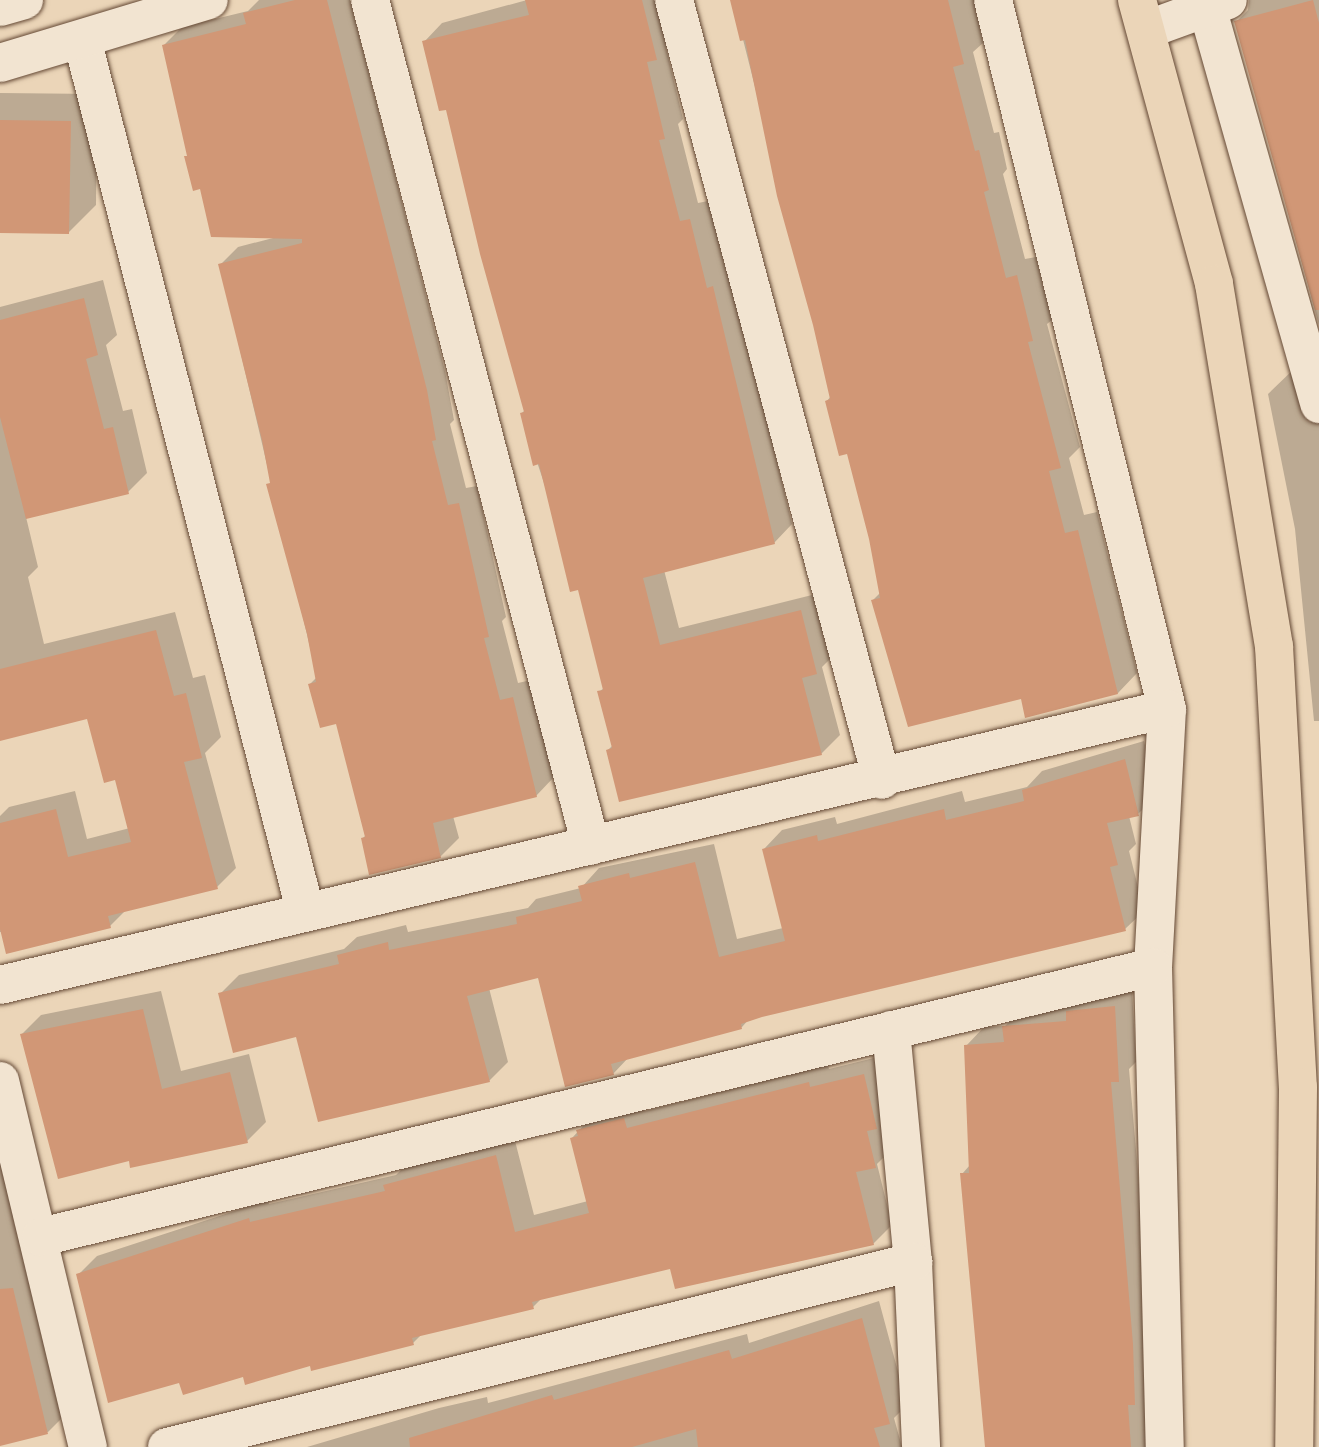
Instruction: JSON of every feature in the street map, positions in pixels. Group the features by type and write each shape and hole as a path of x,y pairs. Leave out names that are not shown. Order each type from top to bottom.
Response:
{"main road":[{"path":"1141,15 1214,285 1274,646 1298,1087 1302,1438"}],"street":[{"path":"0,7 23,0"},
{"path":"0,63 209,0"},
{"path":"370,0 591,846"},
{"path":"674,0 882,780"},
{"path":"993,0 1167,709 1153,967 1165,1447"},
{"path":"1141,15 1214,3 1313,364 1319,404"},
{"path":"82,39 305,910"},
{"path":"0,985 305,910 882,780 1167,709"},
{"path":"41,1237 1153,967"},
{"path":"891,1030 913,1262 921,1447"},
{"path":"0,1081 41,1237 88,1447"},
{"path":"167,1447 913,1262"}],"building":[{"path":"295,0 327,0 427,390 436,440 432,441 448,505 459,503 489,637 484,638 500,700 513,697 537,797 433,823 441,858 369,875 361,838 365,837 336,724 320,728 308,684 316,682 307,634 266,484 270,483 262,440 218,264 302,243 302,239 211,237 200,189 193,191 184,156 187,156 162,45 246,24 243,13"},
{"path":"525,0 642,0 657,60 647,62 665,139 659,140 680,221 690,219 707,288 713,286 775,544 643,578 660,645 801,610 817,674 802,678 822,755 619,802 606,750 612,748 597,691 603,690 578,590 570,592 539,464 533,466 520,413 524,412 480,254 446,110 439,111 422,41 529,15"},
{"path":"730,0 948,0 964,64 953,67 975,151 979,150 989,190 984,192 1006,278 1017,275 1033,341 1028,342 1061,468 1049,471 1065,533 1078,530 1118,694 1025,718 1021,699 908,727 871,600 880,598 869,539 847,454 839,456 825,401 830,399 813,325 777,196 745,40 740,41"},
{"path":"1313,0 1319,23 1319,310 1315,310 1234,21"},
{"path":"0,120 71,121 69,234 0,233"},
{"path":"84,298 98,355 86,359 104,429 113,427 129,494 26,519 0,417 0,320"},
{"path":"156,630 174,696 186,693 202,758 184,762 218,889 108,916 111,928 6,954 0,929 0,823 56,809 68,857 131,842 115,780 104,783 87,719 0,741 0,669"},
{"path":"1125,759 1139,816 1107,823 1118,865 1110,867 1126,931 762,1017 741,1024 742,1029 611,1064 614,1075 565,1087 538,978 467,996 490,1082 318,1122 296,1037 233,1053 218,993 339,964 337,955 388,942 389,950 517,924 516,917 582,901 578,886 629,873 630,878 695,862 719,957 785,941 762,849 817,835 818,841 944,809 946,820 1024,801 1022,790"},
{"path":"1115,1006 1119,1082 1111,1082 1133,1344 1135,1405 1128,1405 1131,1447 985,1447 960,1173 969,1173 964,1045 1004,1042 1002,1026 1066,1021 1066,1011"},
{"path":"143,1009 162,1089 230,1072 248,1143 130,1168 129,1161 58,1179 20,1034"},
{"path":"864,1074 877,1129 867,1131 876,1168 856,1172 874,1245 675,1289 670,1269 532,1302 534,1309 412,1338 414,1345 311,1371 310,1366 245,1385 243,1377 183,1395 179,1383 108,1403 76,1274 249,1218 250,1222 385,1191 383,1185 496,1155 515,1232 589,1213 570,1138 578,1136 576,1130 624,1118 627,1128 809,1082 810,1087"},
{"path":"13,1288 48,1434 0,1446 0,1289"},
{"path":"862,1318 890,1424 874,1428 880,1447 698,1447 696,1429 632,1447 410,1447 409,1438 552,1395 554,1400 729,1350 732,1359"}]}
